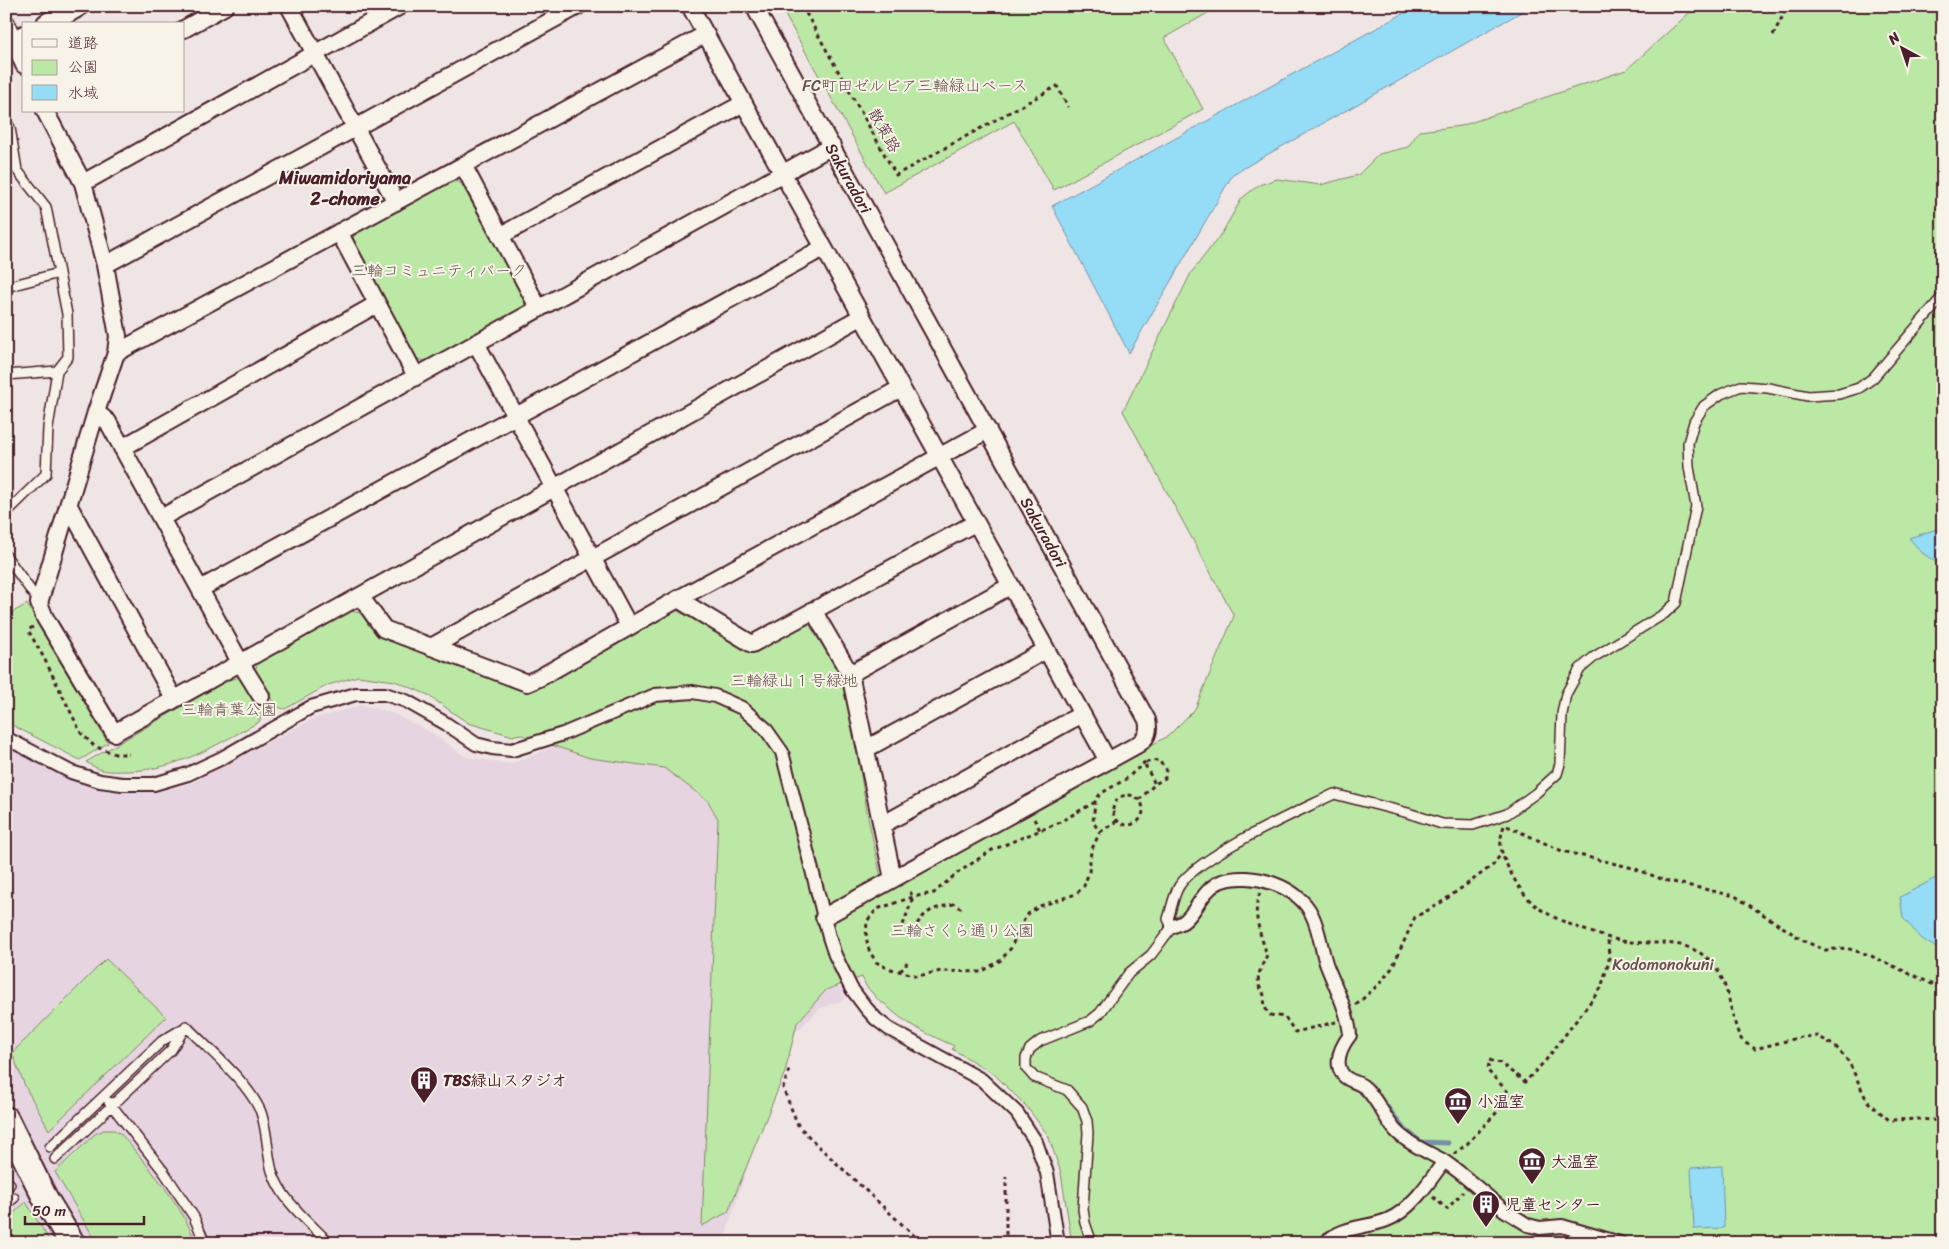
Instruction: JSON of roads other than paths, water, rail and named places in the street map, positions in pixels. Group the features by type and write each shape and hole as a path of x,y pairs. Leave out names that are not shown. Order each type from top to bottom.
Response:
{"main road":[{"path":"6,1119 45,1198 72,1243"}],"street":[{"path":"50,22 78,6"},
{"path":"185,28 225,6"},
{"path":"288,6 396,202"},
{"path":"82,183 400,6"},
{"path":"105,265 578,6"},
{"path":"690,6 1108,761"},
{"name":"Sakuradori","path":"754,6 1147,720 1149,727 1147,735 1142,742 824,917"},
{"path":"6,23 22,60"},
{"path":"116,353 706,34"},
{"path":"500,236 744,103"},
{"path":"46,112 82,183 105,265 118,336 116,353 96,412 39,603 45,618 114,733 861,317"},
{"path":"161,518 832,146"},
{"path":"463,165 539,308"},
{"path":"339,232 416,376"},
{"path":"200,589 823,248"},
{"path":"122,448 377,304"},
{"path":"476,343 629,626"},
{"path":"431,647 901,388"},
{"path":"96,412 108,422 240,662 261,696"},
{"path":"360,596 384,629 527,683 988,430"},
{"path":"69,506 174,699"},
{"path":"678,599 752,644 975,522"},
{"path":"850,674 1010,586"},
{"path":"813,610 850,674 893,879"},
{"path":"866,749 1046,650"},
{"path":"6,738 78,774 100,781 122,784 154,784 188,774 222,758 311,707 356,694 385,694 406,701 445,723 476,744 512,750 563,734 656,695 693,692 715,696 742,708 765,728 782,752 835,955 851,988 866,1008 889,1029 982,1080 1017,1114 1036,1142 1047,1173 1058,1243"},
{"path":"882,825 1082,714"},
{"path":"1172,927 1184,922 1208,890 1222,882 1253,877 1280,886 1296,896 1312,913 1321,938 1326,964 1349,1020 1350,1035 1339,1054 1339,1068 1348,1080 1364,1086 1396,1130 1408,1141 1444,1161 1504,1210 1528,1225 1540,1228 1562,1226 1620,1243"},
{"path":"1325,1243 1348,1229 1368,1226 1388,1220 1402,1213 1444,1161"}],"lane":[{"path":"6,121 10,128 17,170 46,207 67,314 68,357 57,371 48,428 46,474 6,513"},
{"path":"6,287 59,273"},
{"path":"1092,1243 1085,1223 1084,1209 1087,1121 1082,1107 1067,1090 1034,1077 1026,1068 1026,1058 1030,1049 1040,1041 1090,1021 1100,1013 1130,973 1151,955 1172,927 1168,920 1177,888 1201,863 1259,831 1334,794 1442,824 1473,825 1507,814 1550,782 1557,774 1560,764 1562,714 1566,694 1580,669 1594,657 1664,614 1676,603 1696,506 1689,467 1688,443 1694,422 1704,406 1721,394 1742,386 1768,388 1808,396 1839,394 1859,388 1873,378 1943,296"},
{"path":"6,375 57,371"},
{"path":"6,556 39,603"},
{"path":"50,1147 162,1041 186,1026"},
{"path":"55,1159 171,1050 186,1026"},
{"path":"186,1026 241,1082 260,1111 272,1172 280,1190 329,1243"},
{"path":"104,1096 164,1172 194,1216 205,1243"}],"water":[{"path":"1417,6 1532,6 1233,174 1129,353 1052,206"},
{"path":"1943,527 1943,580 1941,580 1937,563 1921,552 1909,538"},
{"path":"1943,874 1943,952 1922,939 1903,918 1900,897"},
{"path":"1722,1166 1724,1228 1694,1229 1691,1168"}],"waterway":[{"path":"1385,1104 1403,1128 1421,1142 1448,1143"}],"place":[{"name":"TBS緑山スタジオ","path":"424,1104"},
{"name":"小温室","path":"1458,1125"},
{"name":"大温室","path":"1532,1185"},
{"name":"児童センター","path":"1486,1228"}],"district":[{"name":"Miwamidoriyama 2-chome","path":"345,188"}],"park label":[{"name":"FC町田ゼルビア三輪緑山ベース","path":"915,85"},
{"name":"三輪コミュニティパーク","path":"439,270"},
{"name":"三輪緑山１号緑地","path":"794,680"},
{"name":"三輪青葉公園","path":"229,709"},
{"name":"三輪さくら通り公園","path":"962,930"},
{"name":"Kodomonokuni","path":"1663,964"}]}
